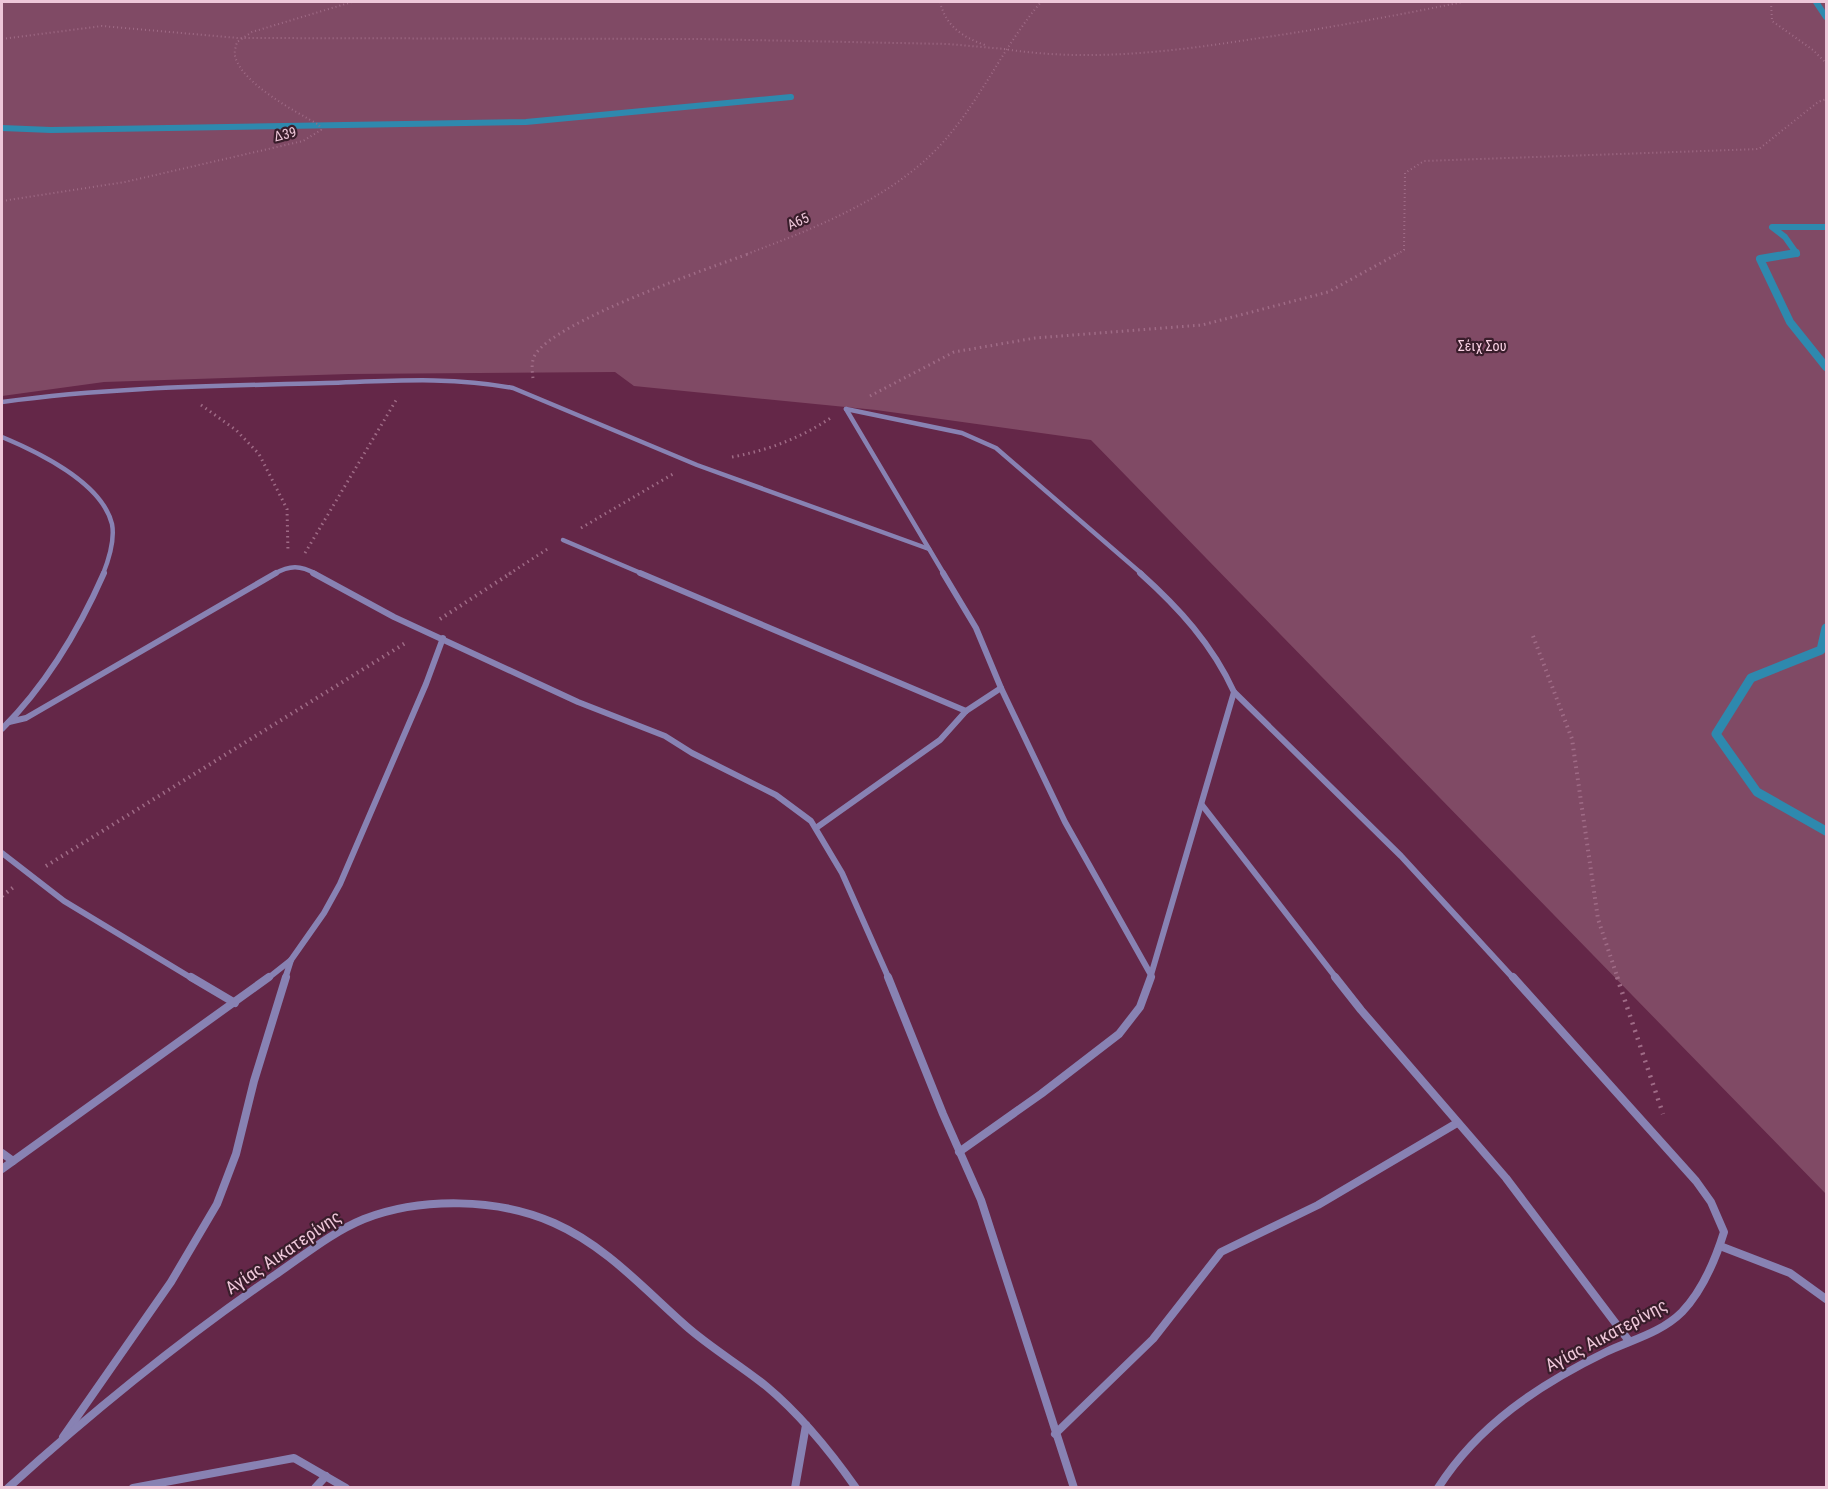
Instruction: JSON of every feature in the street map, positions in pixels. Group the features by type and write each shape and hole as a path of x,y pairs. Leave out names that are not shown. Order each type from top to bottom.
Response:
{"street":[{"path":"2,402 84,391 173,386 408,381 497,384 697,465 930,549"},
{"path":"1151,975 1065,822 1001,688 976,628 846,409 962,433 981,439 996,448 1179,609 1217,657 1234,692 1401,856 1458,916 1696,1181 1720,1220 1724,1232 1720,1246 1774,1263 1794,1273 1827,1299"},
{"path":"2,437 49,461 98,497 108,511 114,535 99,583 71,638 42,684 2,729"},
{"path":"563,540 966,711"},
{"path":"9,722 26,718 288,567 297,567 305,568 380,610 578,702 664,736 692,753 776,795 801,812 816,828 842,873 884,966 959,1152 981,1200 1074,1488"},
{"path":"2,1169 235,1003 291,960 324,914 340,884 426,684 443,638"},
{"path":"816,828 940,740 966,711 1001,688"},
{"path":"959,1152 1036,1098 1111,1039 1132,1020 1141,1007 1148,992 1151,975 1234,692"},
{"path":"1202,805 1360,1010 1506,1178 1629,1341"},
{"path":"2,853 64,901 99,924 235,1003"},
{"path":"58,1445 171,1282 217,1204 236,1154 254,1081 291,960"},
{"path":"1055,1434 1153,1339 1221,1252 1318,1205 1457,1123"},
{"path":"2,1153 13,1161"},
{"name":"Αγίας Αικατερίνης","path":"8,1488 231,1306 340,1232 362,1220 384,1212 405,1207 435,1206 480,1206 532,1215 576,1234 604,1252 698,1335 755,1377 833,1454 856,1488"},
{"name":"Αγίας Αικατερίνης","path":"1438,1488 1464,1452 1488,1428 1558,1377 1663,1326 1681,1313 1707,1275 1720,1246"},
{"path":"795,1488 806,1425"},
{"path":"133,1488 294,1458 346,1488"},
{"path":"315,1488 326,1476"}],"path":[{"path":"238,38 352,2"},
{"path":"940,2 942,13 951,27 965,38 1005,49"},
{"name":"Α65","path":"534,398 532,369 536,354 561,334 599,313 806,229 887,187 910,171 949,137 1005,49 1041,2"},
{"path":"2,39 102,26 238,38 700,39 936,43 1068,56 1176,51 1342,26 1463,2"},
{"path":"1771,2 1772,21 1813,50 1827,63"},
{"name":"Δ39","path":"2,201 100,187 167,173 303,141 320,131 319,125 245,74 237,63 235,44 238,38"},
{"path":"297,567 408,381"},
{"path":"173,386 236,430 260,454 287,509 288,567"},
{"path":"1533,636 1572,739 1598,920 1665,1119"}],"green space":[{"name":"Σέιχ Σου","path":"2,2 1826,2 1826,1194 1091,440 876,410 634,386 615,372 349,374 104,382 2,396"}],"waterway":[{"path":"1816,2 1826,17"},
{"path":"2,128 51,130 526,122 791,97"},
{"path":"1797,254 1785,237 1772,227 1826,227"},
{"path":"1796,253 1760,259 1790,322 1826,367"},
{"path":"1826,628 1821,650 1751,678 1716,734 1757,792 1826,831"}]}
